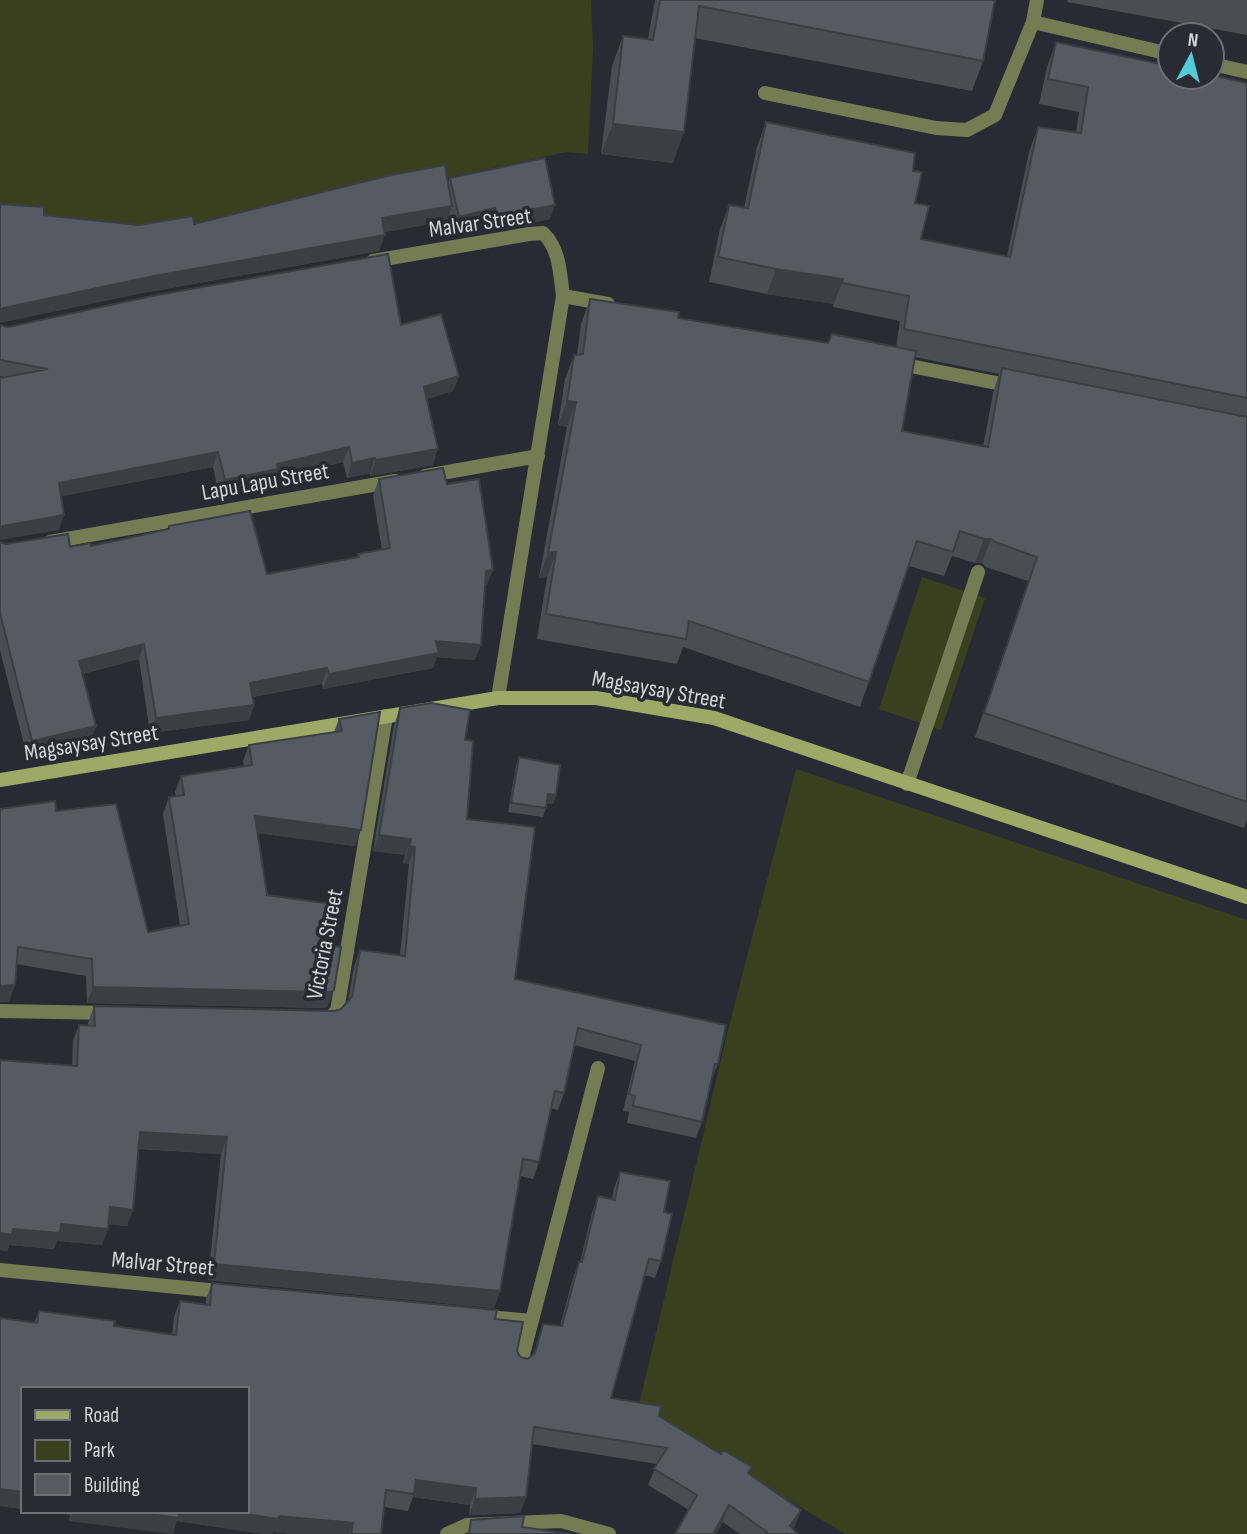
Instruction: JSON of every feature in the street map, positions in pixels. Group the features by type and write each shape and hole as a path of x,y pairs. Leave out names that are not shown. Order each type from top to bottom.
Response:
{"street":[{"path":"765,93 936,128 967,130 995,115 1033,22 1037,0"},
{"path":"1033,22 1156,51"},
{"path":"1226,67 1247,72"},
{"name":"Malvar Street","path":"353,265 542,233 550,239 556,254 563,296 498,698"},
{"path":"563,296 622,307"},
{"path":"880,360 1030,390"},
{"name":"Lapu Lapu Street","path":"41,543 537,456"},
{"path":"907,784 978,572"},
{"name":"Magsaysay Street","path":"0,780 498,698 596,698 714,718 1247,897"},
{"name":"Victoria Street","path":"302,1017 329,1018 337,1011 386,716"},
{"path":"0,1010 124,1013"},
{"path":"520,1366 598,1068"},
{"name":"Malvar Street","path":"0,1270 245,1294"},
{"path":"464,1315 532,1321"},
{"path":"447,1534 467,1525 561,1521 609,1534"}],"green space":[{"path":"0,0 591,0 593,48 588,154 566,152 212,228 85,228 0,214"},
{"path":"922,577 985,598 941,730 879,709"},
{"path":"796,769 1247,920 1247,1534 845,1534 662,1423 636,1417 728,1030"}],"building":[{"path":"660,0 995,0 983,61 699,6 684,132 613,124 623,36 653,40"},
{"path":"1056,42 1156,63 1156,91 1226,91 1226,78 1247,83 1247,398 904,329 909,296 842,283 843,279 718,257 729,205 748,208 766,122 915,153 913,171 922,172 915,203 929,206 921,239 1010,257 1038,127 1081,133 1088,87 1048,79"},
{"path":"545,158 555,205 497,216 495,208 459,217 450,178"},
{"path":"445,165 452,206 382,218 385,235 154,276 0,310 0,204 44,207 44,215 139,225 193,216 194,224 391,175"},
{"path":"388,254 401,325 441,314 459,376 424,387 438,449 352,463 349,447 277,464 278,469 225,480 218,452 59,483 64,515 0,528 0,378 48,369 0,360 0,325 8,327 157,295"},
{"path":"590,299 679,312 678,318 828,343 832,334 916,351 902,431 988,447 1002,368 1247,417 1247,802 984,713 1037,557 991,539 960,531 953,552 917,541 869,682 689,621 686,639 546,614 556,552 548,553 576,402 567,401 574,355 583,354"},
{"path":"443,468 447,484 479,479 493,570 486,571 481,645 436,641 439,653 329,674 327,668 250,683 254,705 156,718 144,644 79,661 96,726 32,741 0,613 0,542 6,544 68,534 70,547 90,543 91,546 169,529 169,526 250,511 267,574 359,557 358,554 390,548 379,479"},
{"path":"431,703 470,710 465,740 473,741 467,819 535,827 515,979 726,1025 702,1122 633,1106 635,1096 629,1094 641,1045 578,1028 564,1093 555,1091 539,1162 523,1159 500,1291 214,1264 227,1137 140,1132 133,1210 110,1207 108,1229 61,1224 60,1233 13,1229 12,1235 0,1233 0,1060 77,1066 79,1025 95,1026 94,1006 335,1011 341,1009 352,997 360,950 405,956 415,847 409,846 411,839 379,835 400,708"},
{"path":"380,712 361,830 255,816 267,895 332,904 327,945 341,947 334,990 93,987 92,959 18,947 15,985 2,986 0,989 0,809 55,801 56,811 116,804 148,932 189,924 169,797 184,795 181,776 252,765 249,745 342,731 339,719"},
{"path":"519,757 560,765 556,795 548,794 546,808 511,803"},
{"path":"620,1172 670,1181 664,1212 672,1214 661,1261 649,1259 611,1398 661,1406 659,1416 721,1454 723,1450 752,1467 748,1473 801,1510 790,1526 798,1534 765,1534 767,1532 729,1505 713,1534 675,1534 697,1495 654,1469 667,1448 534,1427 526,1497 475,1499 476,1488 416,1480 414,1494 386,1490 381,1534 351,1534 353,1523 279,1516 278,1519 240,1513 248,1513 248,1387 21,1387 21,1492 0,1489 0,1318 37,1323 39,1311 115,1321 114,1326 176,1335 180,1301 210,1305 212,1283 497,1310 495,1319 523,1322 517,1351 520,1357 528,1359 535,1353 543,1324 562,1326 579,1262 582,1262 598,1196 615,1200"},
{"path":"142,1513 179,1513 179,1518"},
{"path":"524,1516 522,1527 570,1534 469,1534 471,1520"}]}
